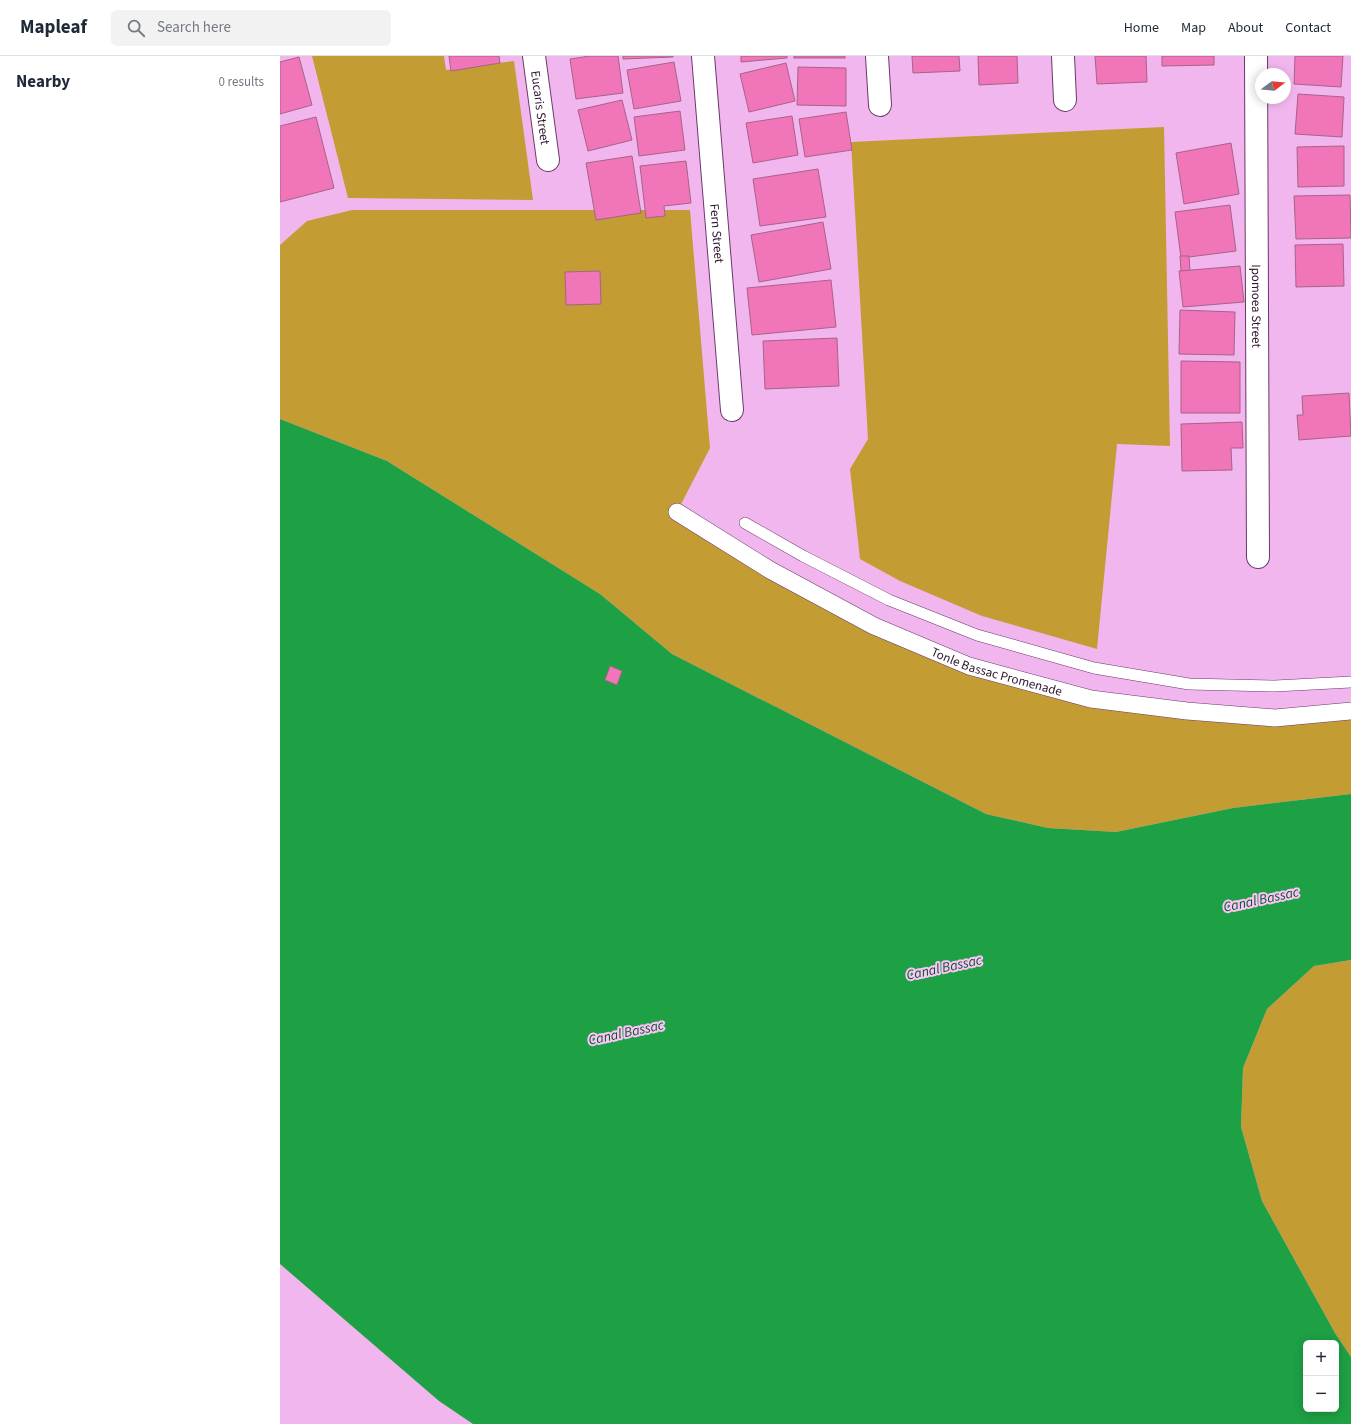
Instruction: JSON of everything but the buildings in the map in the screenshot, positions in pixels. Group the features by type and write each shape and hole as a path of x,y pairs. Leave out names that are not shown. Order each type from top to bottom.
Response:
{"street":[{"name":"Eucaris Street","path":"534,56 548,160"},
{"name":"Fern Street","path":"703,56 732,410"},
{"path":"877,56 880,105"},
{"path":"1063,56 1065,100"},
{"name":"Ipomoea Street","path":"1256,56 1258,557"},
{"name":"Tonle Bassac Promenade","path":"677,512 770,570 874,626 969,666 1091,699 1187,711 1275,718 1351,711"}],"lane":[{"path":"745,523 803,556 889,600 977,635 1094,668 1189,684 1275,686 1351,682"}],"shaded area":[{"path":"312,56 444,56 446,70 514,61 533,200 348,198"},
{"path":"1164,127 1170,446 1117,444 1097,649 982,616 900,581 860,559 850,469 868,439 851,142"},
{"path":"352,210 690,210 710,448 677,512 770,570 969,666 1187,711 1351,711 1351,794 1233,808 1116,832 1048,828 986,814 672,654 600,594 387,461 280,419 280,245 307,221"},
{"path":"1351,960 1351,1357 1335,1333 1262,1201 1241,1127 1243,1068 1267,1009 1314,966"}],"water":[{"name":"Canal Bassac","path":"280,419 387,461 600,594 672,654 986,814 1048,828 1116,832 1233,808 1351,794 1351,960 1314,966 1267,1009 1243,1068 1241,1127 1262,1201 1335,1333 1351,1357 1351,1424 473,1424 439,1401 280,1264"}]}
